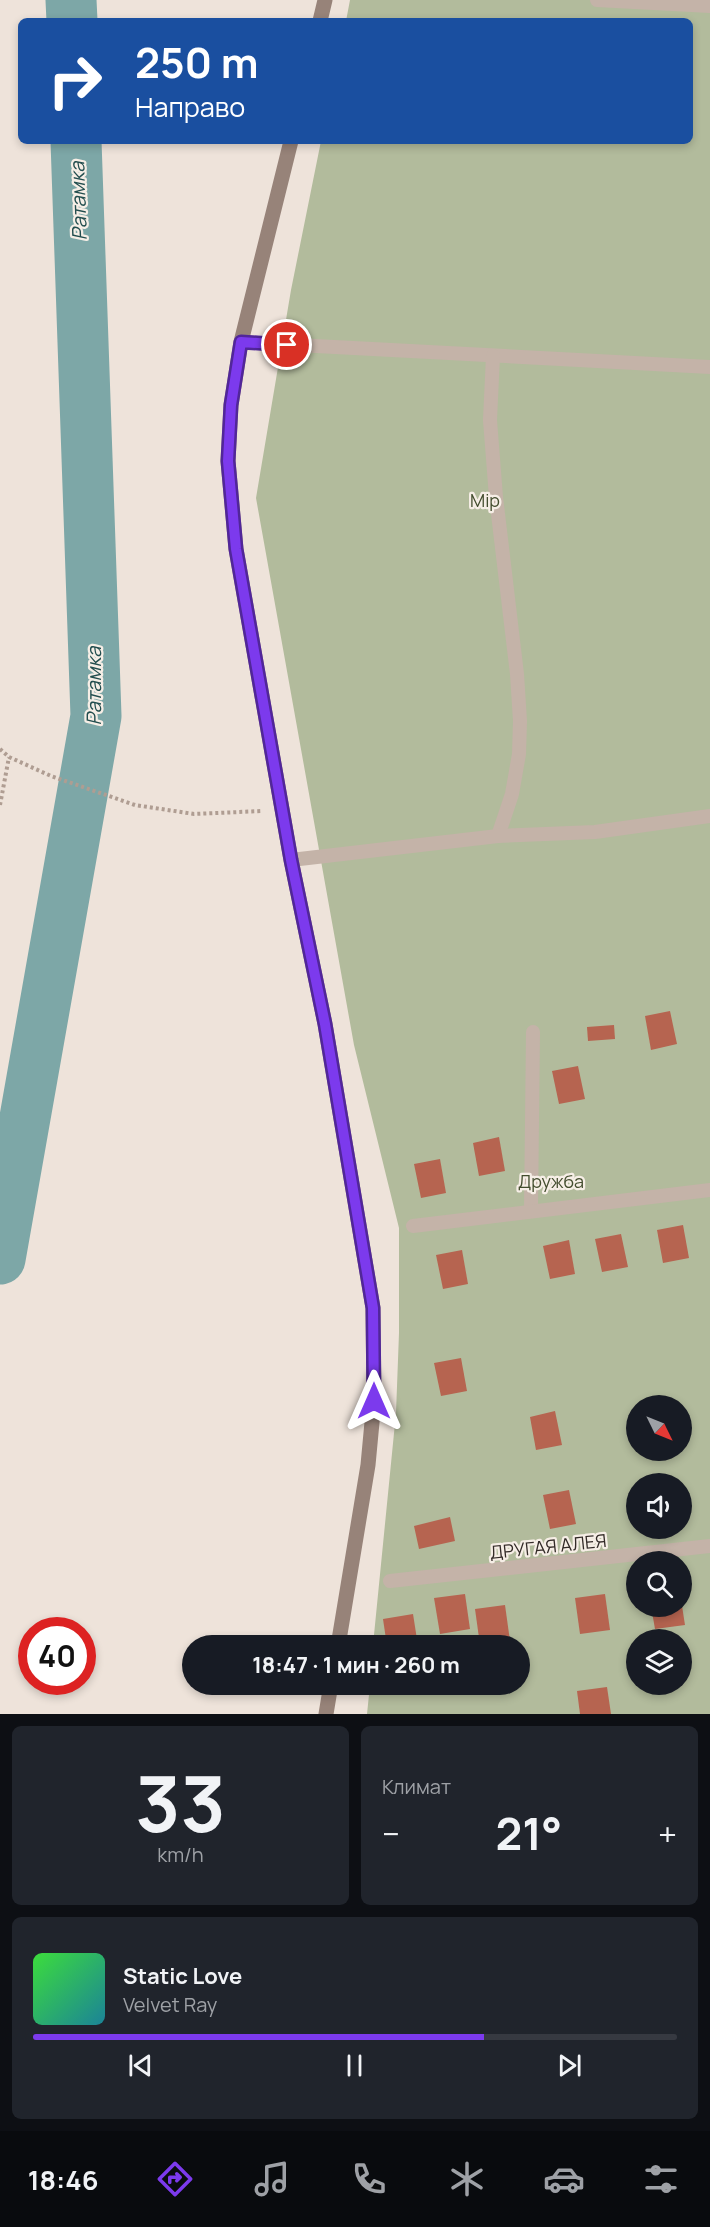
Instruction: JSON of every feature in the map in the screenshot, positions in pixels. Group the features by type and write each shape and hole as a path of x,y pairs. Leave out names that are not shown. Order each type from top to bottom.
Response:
{"street":[{"path":"321,18 325,0"},
{"path":"290,144 241,342 231,405 228,461 236,549 291,860 325,1024 373,1308 374,1401 368,1465 340,1635"},
{"path":"326,1714 329,1695"}],"lane":[{"path":"597,0 710,6"},
{"path":"241,342 710,367"},
{"path":"493,356 490,420 520,721 519,754 512,794 498,836"},
{"path":"291,860 498,836 595,832 710,816"},
{"path":"531,1212 533,1032"},
{"path":"412,1226 710,1190"},
{"name":"ДРУГАЯ АЛЕЯ","path":"390,1581 710,1546"}],"path":[{"path":"0,749 9,757 51,776 135,805 194,814 246,814 282,808"},
{"path":"0,805 9,757"}],"green space":[{"name":"Мір","path":"350,0 710,0 710,1714 367,1714 369,1695 530,1695 530,1635 374,1635 396,1413 399,1228 354,1045 256,498 291,290 320,144 693,144 693,18 347,18"}],"building":[{"path":"670,1011 677,1044 651,1050 645,1016"},
{"path":"614,1025 615,1039 588,1041 587,1027"},
{"path":"578,1066 585,1099 559,1104 552,1071"},
{"path":"499,1137 505,1171 479,1176 473,1143"},
{"path":"440,1159 446,1193 421,1198 414,1164"},
{"path":"683,1225 689,1258 663,1263 657,1230"},
{"path":"621,1234 628,1267 602,1272 595,1239"},
{"path":"569,1240 575,1274 550,1279 543,1246"},
{"path":"462,1250 468,1284 443,1289 436,1255"},
{"path":"461,1358 467,1391 441,1396 434,1363"},
{"path":"555,1411 562,1445 536,1450 530,1417"},
{"path":"569,1490 576,1524 550,1529 543,1495"},
{"path":"450,1517 455,1541 419,1549 414,1526"},
{"path":"465,1594 470,1629 440,1634 434,1598"},
{"path":"605,1594 610,1630 580,1634 575,1598"},
{"path":"505,1605 509,1635 479,1635 475,1609"},
{"path":"413,1614 416,1635 385,1635 383,1619"},
{"path":"653,1617 684,1617 685,1625 655,1629"},
{"path":"607,1687 611,1714 580,1714 577,1691"}],"waterway":[{"name":"Ратамка","path":"71,0 72,18"},
{"name":"Ратамка","path":"0,1259 96,716 76,144"}],"route":[{"path":"287,345 241,342 231,405 228,461 236,549 291,860 325,1024 373,1308 374,1401"}],"park label":[{"name":"Дружба","path":"551,1181"}]}
